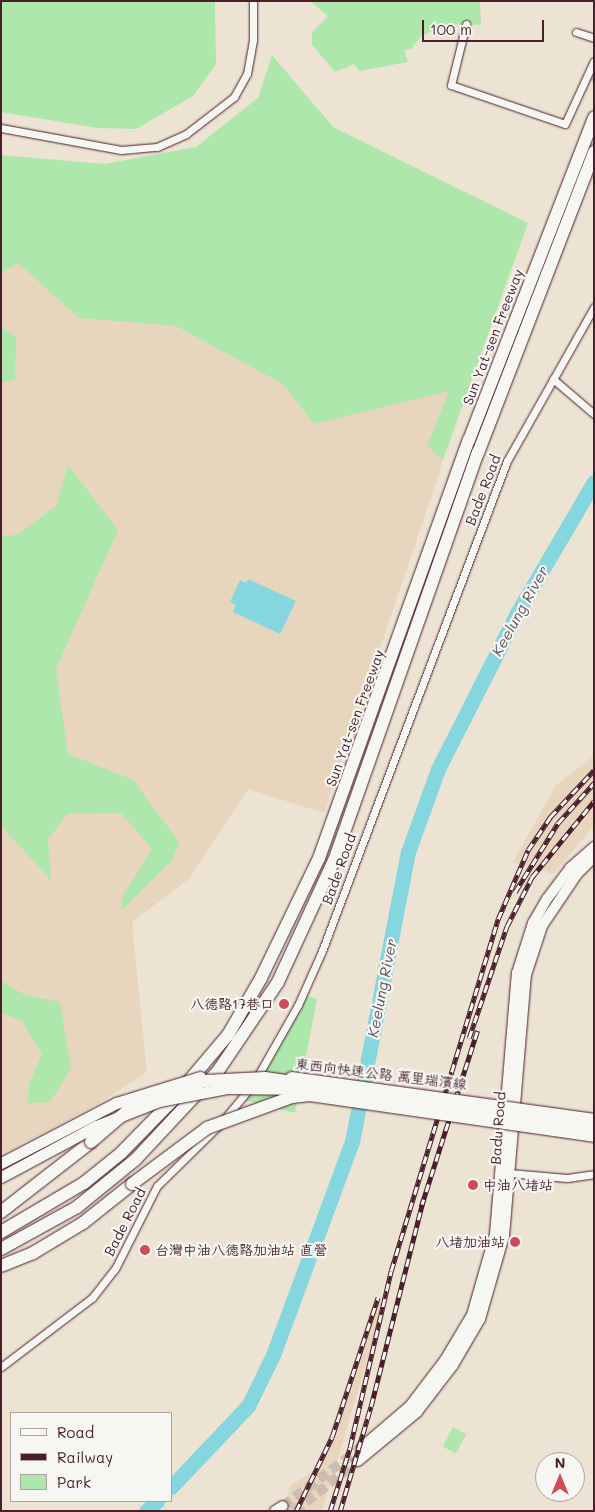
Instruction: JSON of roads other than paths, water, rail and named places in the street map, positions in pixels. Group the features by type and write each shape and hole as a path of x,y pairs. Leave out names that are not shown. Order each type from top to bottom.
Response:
{"highway":[{"name":"Sun Yat-sen Freeway","path":"1,1232 84,1183 121,1153 172,1101 228,1035 261,978 319,858 469,440 594,117"},
{"name":"Sun Yat-sen Freeway","path":"1,1249 77,1207 136,1160 218,1071 278,982 335,858 478,453 594,152"},
{"name":"東西向快速公路 萬里瑞濱線","path":"1,1163 116,1103 180,1081 206,1076 319,1078 594,1119"},
{"path":"1,1212 91,1142 141,1098 205,1081 266,1078 594,1126"},
{"name":"東西向快速公路 萬里瑞濱線","path":"1,1177 133,1109 188,1093 227,1088 309,1089 594,1131"},
{"path":"1,1266 33,1253 83,1223 206,1128 292,1096 310,1095 594,1136"}],"main road":[{"name":"Badu Road","path":"362,1447 410,1406 446,1360 472,1315 495,1234 517,973 533,923 547,899 570,868 594,847"},
{"name":"Badu Road","path":"358,1461 417,1412 453,1365 480,1319 504,1236 526,975 542,926 577,874 594,857"}],"street":[{"path":"1,128 121,150 157,147 186,134 234,97 247,74 253,40 253,1"},
{"path":"466,24 451,85 564,124 590,76 594,61"},
{"path":"576,32 594,38"},
{"name":"Bade Road","path":"1,1367 80,1308 106,1282 157,1186 231,1112 272,1052 302,996 342,901 507,461 594,307"},
{"path":"553,379 594,414"},
{"path":"508,1173 567,1178 594,1174"}],"water":[{"path":"248,579 296,601 280,634 233,612 236,605 230,602 240,580 246,583"}],"waterway":[{"name":"Keelung River","path":"172,1486 248,1406 273,1355 352,1142 408,852 438,769 517,613 594,482"},
{"name":"Keelung River","path":"146,1511 156,1502"}],"tunnel":[{"path":"283,1506 362,1447"},
{"path":"294,1511 358,1461"}],"railway":[{"path":"330,1511 350,1447 391,1271 498,919 528,850 550,817 594,770"},
{"path":"515,892 558,823 594,783"},
{"path":"469,1038 507,926 532,877 594,801"},
{"path":"421,1207 477,1031"},
{"path":"340,1511 371,1406 423,1200"},
{"path":"296,1511 332,1437 378,1297"}],"place":[{"name":"八德路17巷口","path":"284,1004"},
{"name":"中油八堵站","path":"473,1185"},
{"name":"八堵加油站","path":"515,1242"},
{"name":"台灣中油八德路加油站 直營","path":"145,1250"}]}
